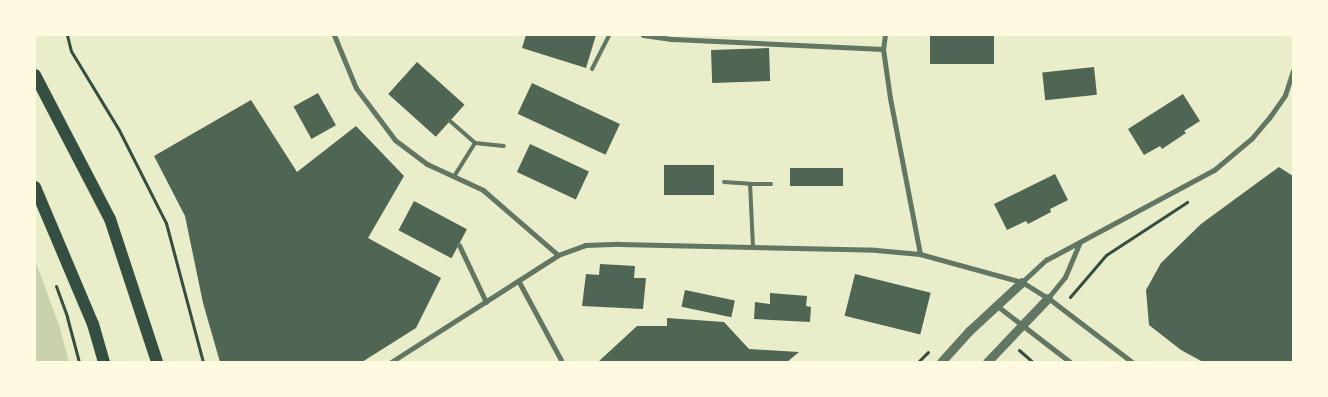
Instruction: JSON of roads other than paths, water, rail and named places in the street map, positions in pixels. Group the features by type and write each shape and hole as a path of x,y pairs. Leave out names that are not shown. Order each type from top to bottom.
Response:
{"main road":[{"path":"35,75 110,220 157,362"},
{"path":"35,187 93,324 104,362"}],"street":[{"path":"334,35 356,88 395,140 427,164 483,190 558,255"},
{"path":"643,35 883,49"},
{"path":"885,35 883,49 890,98 920,254"},
{"path":"941,362 996,305 1046,260 1214,170 1252,138 1270,118 1285,95 1293,71"},
{"path":"458,244 486,302"},
{"path":"391,362 519,282 558,255 585,245 619,244 920,254 1022,282 1048,298 1132,362"},
{"path":"987,362 1023,326 1065,277 1079,244"},
{"path":"519,282 562,362"},
{"path":"996,305 1070,362"}],"lane":[{"path":"592,69 609,35"},
{"path":"450,120 475,143 504,146"},
{"path":"454,177 475,143"},
{"path":"724,182 771,184"},
{"path":"750,184 753,248"}]}
